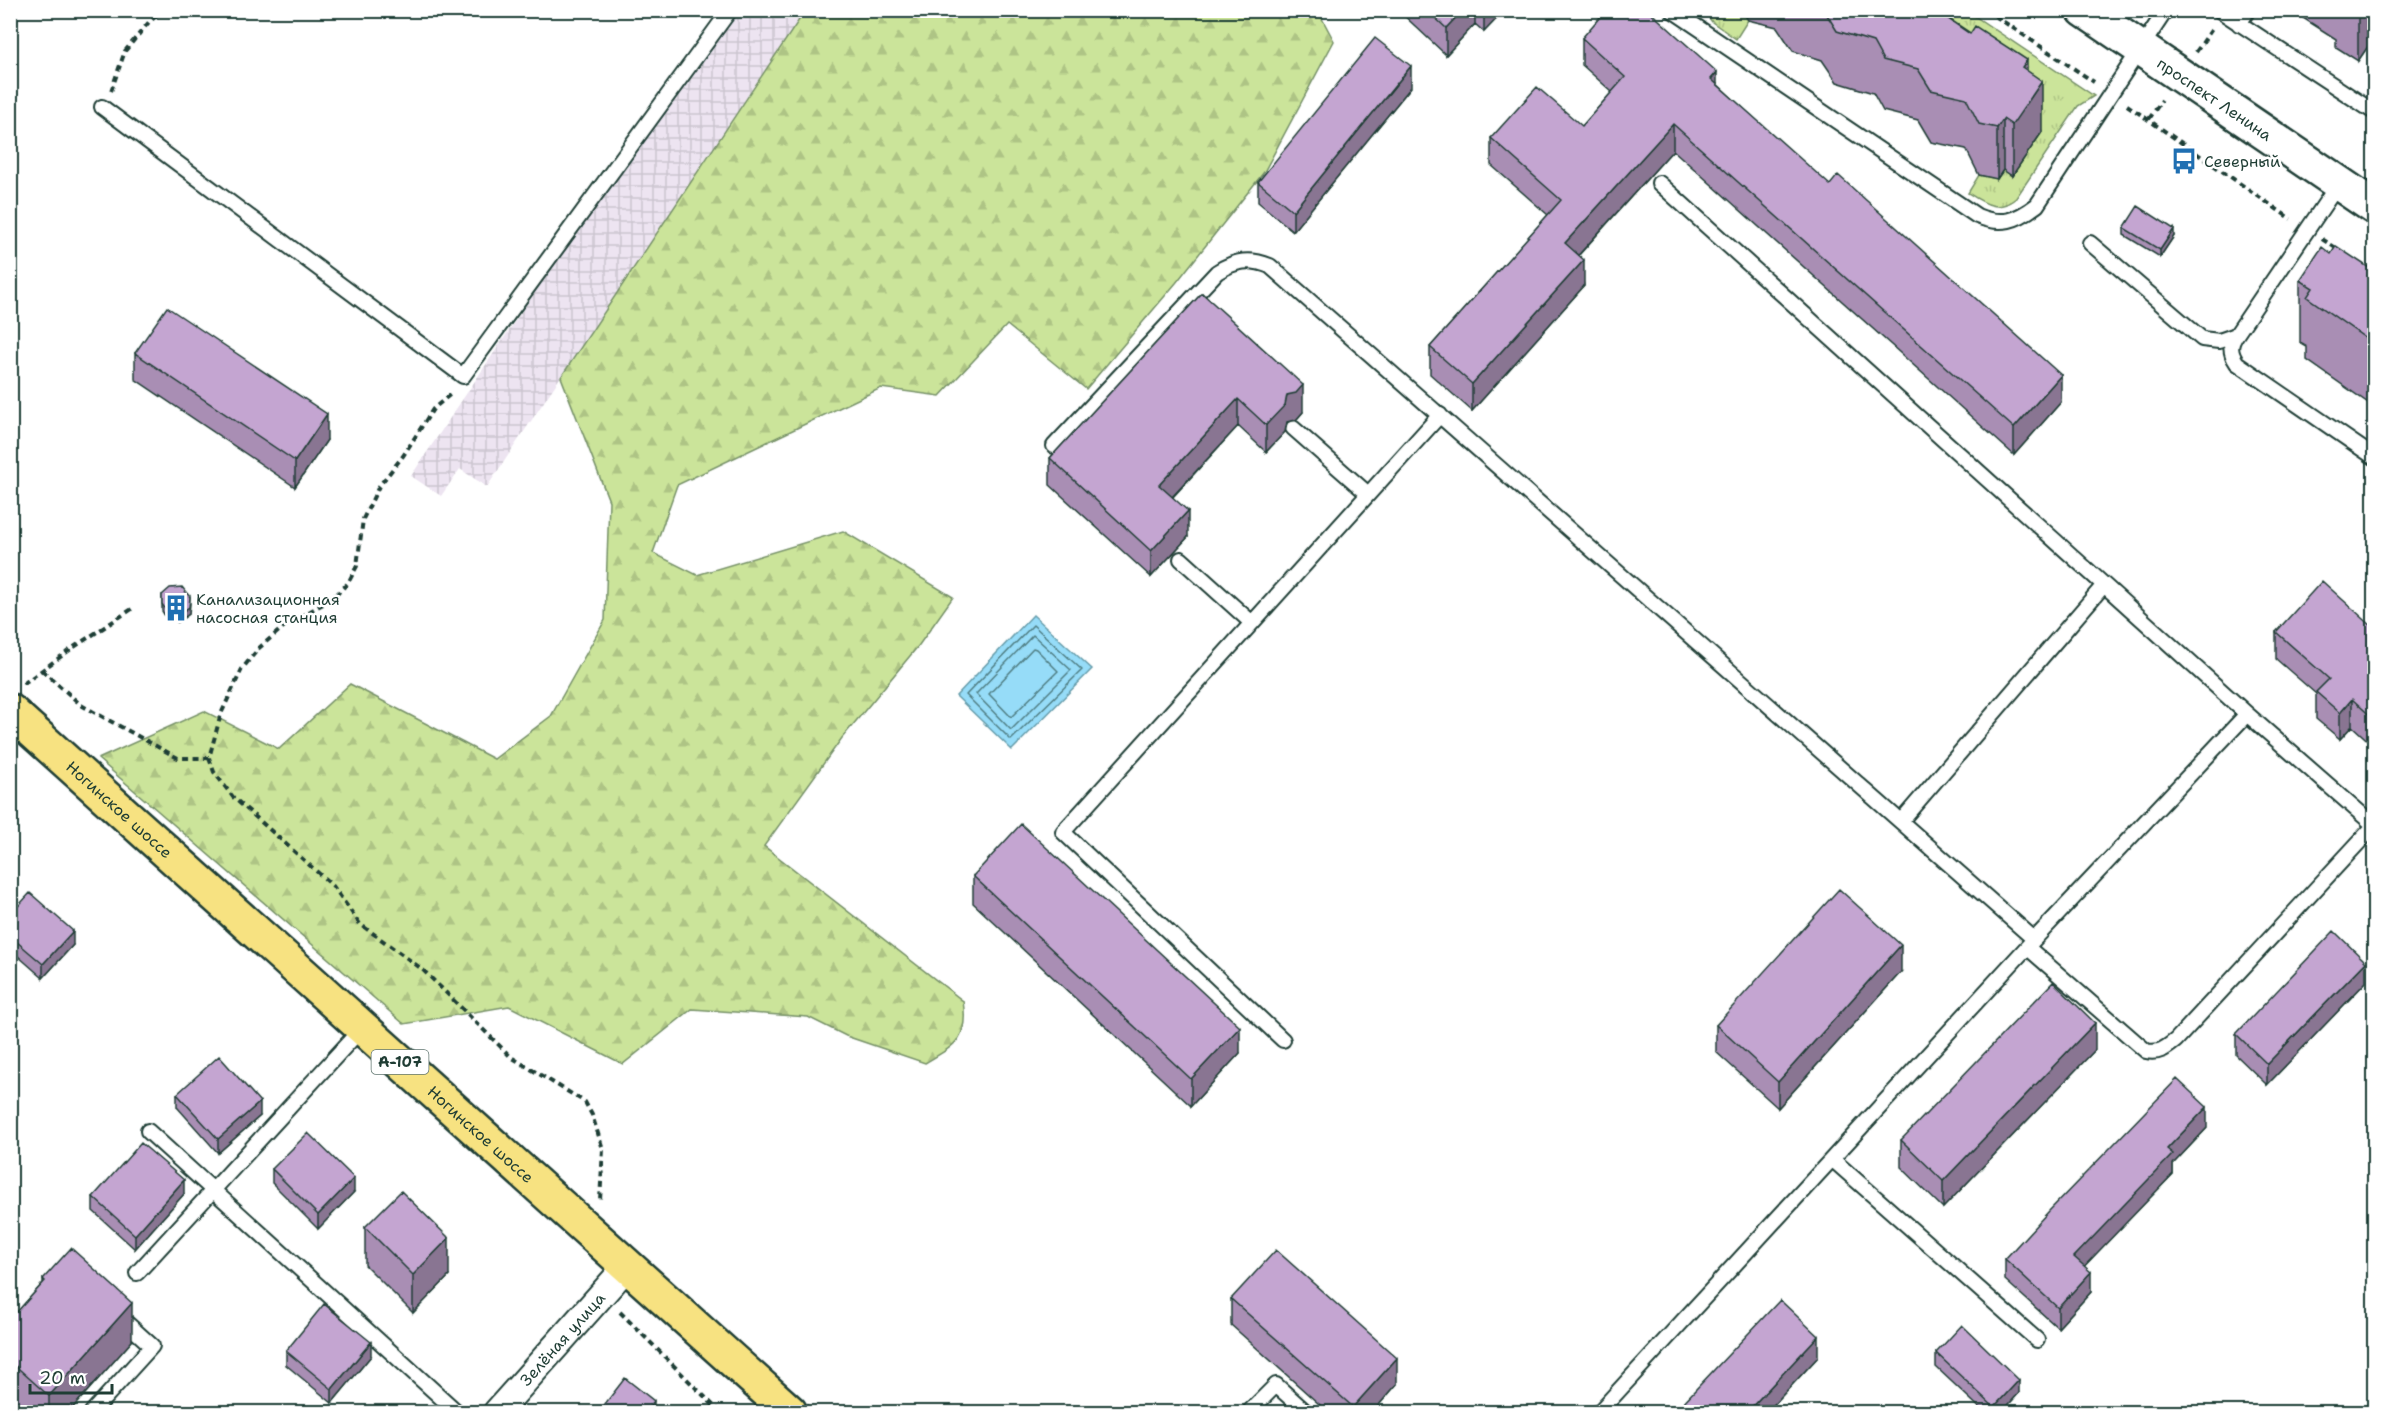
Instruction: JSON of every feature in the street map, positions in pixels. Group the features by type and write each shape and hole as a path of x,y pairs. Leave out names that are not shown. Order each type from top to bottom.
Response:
{"highway":[{"name":"Ногинское шоссе","path":"14,699 362,1028 790,1413"}],"main road":[{"name":"проспект Ленина","path":"2084,10 2374,207"}],"street":[{"name":"Зелёная улица","path":"497,1413 628,1265"}],"lane":[{"path":"102,107 463,376 730,10"},
{"path":"1672,10 1977,216 1992,222 2005,222 2017,218 2037,205 2166,10"},
{"path":"2219,10 2374,112"},
{"path":"2239,24 2248,10"},
{"path":"1054,446 1208,281 1230,264 1245,260 1258,261 1270,266 1901,821 2146,1051 2155,1053 2162,1051 2176,1040 2374,826 1659,183"},
{"path":"2339,183 2235,335 2231,349 2238,363 2374,457"},
{"path":"2090,243 2202,339 2219,342 2235,335"},
{"path":"1283,1040 1063,832 1440,415"},
{"path":"1293,428 1368,494"},
{"path":"1181,559 1252,623"},
{"path":"1901,821 2104,585"},
{"path":"1599,1413 2030,943 2247,714"},
{"path":"137,1273 362,1028"},
{"path":"148,1131 457,1413"},
{"path":"1832,1159 2037,1340"},
{"path":"92,1413 152,1346 107,1305"},
{"path":"1249,1413 1276,1385 1306,1413"}],"path":[{"path":"102,107 113,88 125,51 149,22 164,10"},
{"path":"242,10 245,14 258,10"},
{"path":"1986,10 2345,254"},
{"path":"463,376 453,392 433,409 403,456 379,486 363,519 357,566 348,583 332,599 287,624 259,648 242,669 221,714 209,758 214,772 233,797 333,886 360,924 422,969 511,1057 585,1102 592,1114 603,1149 597,1238"},
{"path":"14,699 42,670 132,609"},
{"path":"42,670 81,705 178,758 209,758"},
{"path":"602,1294 720,1413"}],"shaded area":[{"path":"724,11 805,11 487,487 460,469 441,496 411,476"}],"green space":[{"path":"805,11 1318,11 1334,41 1264,172 1176,283 1086,389 1007,325 940,396 881,388 677,485 653,553 697,575 843,531 953,597 919,645 842,738 764,846 963,1001 964,1025 958,1040 925,1063 846,1036 808,1017 692,1009 623,1064 509,1006 404,1024 98,759 204,711 279,749 350,684 494,759 551,716 605,620 609,501 561,377"},
{"path":"1704,11 1742,11 1748,20 1736,39 1712,22"},
{"path":"1858,11 1967,11 2094,96 2078,106 2016,198 2009,203 1997,206 1986,203 1968,193 1979,175 1997,179 2003,170 2012,176"}],"water":[{"path":"1033,615 1092,669 1012,750 956,696"}],"building":[{"path":"1427,10 1463,10 1446,28"},
{"path":"1606,10 1648,10 1717,72 1711,79 1830,185 1838,175 2061,375 2014,428 1673,124 1565,243 1584,260 1472,384 1430,347 1561,200 1491,138 1537,87 1582,126 1625,77 1582,38"},
{"path":"1824,10 1935,10 1970,34 1975,26 2027,60 2022,67 2042,81 2012,125 2003,119 1997,128 1979,124 1966,98 1931,90 1918,69 1883,60 1873,42 1837,31"},
{"path":"1375,38 1411,66 1293,211 1258,182"},
{"path":"2138,206 2174,229 2160,250 2124,228"},
{"path":"2336,246 2374,271 2374,344 2307,297 2313,288 2300,280 2322,247 2331,254"},
{"path":"1202,293 1303,385 1296,393 1287,395 1285,405 1266,425 1238,399 1159,485 1188,511 1151,551 1050,458"},
{"path":"167,307 327,414 295,461 135,353"},
{"path":"2322,581 2374,628 2374,719 2352,699 2340,713 2316,692 2329,679 2276,632"},
{"name":"Канализационная насосная станция","path":"182,587 190,597 189,607 178,615 167,612 162,604 162,595 170,588"},
{"path":"1021,824 1240,1027 1191,1079 973,876"},
{"path":"1839,889 1901,945 1778,1082 1716,1025"},
{"path":"30,893 73,931 43,964 10,936 10,915"},
{"path":"2334,931 2366,962 2267,1064 2236,1034"},
{"path":"2053,982 2095,1023 1943,1181 1901,1140"},
{"path":"219,1056 260,1102 218,1139 177,1094"},
{"path":"2177,1079 2207,1107 2167,1149 2173,1154 2074,1257 2091,1272 2058,1308 2005,1259"},
{"path":"308,1133 354,1178 318,1215 272,1169"},
{"path":"141,1143 184,1180 135,1235 93,1197"},
{"path":"401,1191 449,1238 413,1275 365,1227"},
{"path":"71,1248 132,1303 49,1396 10,1361 10,1312 14,1309 17,1312"},
{"path":"1276,1250 1397,1358 1353,1407 1231,1299"},
{"path":"1780,1300 1818,1336 1746,1413 1687,1413 1680,1406"},
{"path":"324,1304 371,1342 332,1389 286,1351"},
{"path":"1962,1325 2019,1380 1994,1407 1936,1353"},
{"path":"625,1378 654,1401 645,1413 598,1413"}],"place":[{"name":"Северный","path":"2184,161"},
{"name":"Канализационная насосная станция","path":"176,608"}]}
